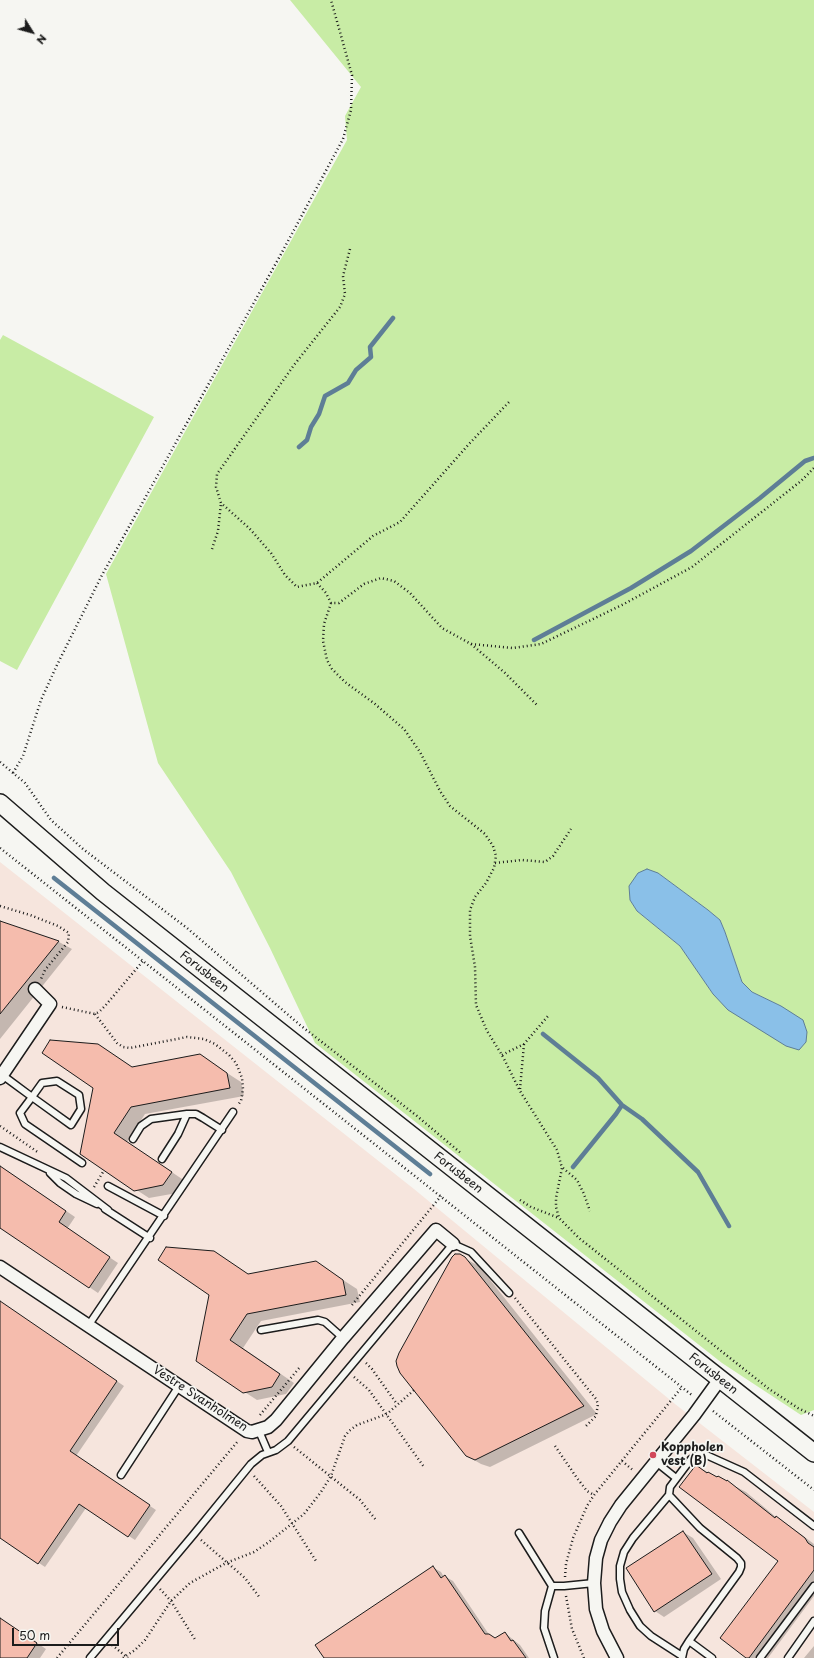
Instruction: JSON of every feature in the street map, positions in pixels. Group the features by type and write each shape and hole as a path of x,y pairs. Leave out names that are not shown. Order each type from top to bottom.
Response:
{"main road":[{"name":"Forusbeen","path":"0,803 103,892 814,1453"},
{"name":"Forusbeen","path":"0,818 103,892"}],"street":[{"path":"1,1077 50,1004 35,989"},
{"name":"Vestre Svanholmen","path":"0,1267 246,1431 257,1426 268,1427 276,1420 343,1338 436,1230 453,1244"},
{"path":"617,1658 603,1631 596,1609 594,1583 596,1558 601,1540 620,1505 703,1404 720,1379"}],"lane":[{"path":"1,1077 32,1097 70,1125 81,1109 79,1096 57,1081 42,1084 32,1097 20,1113 25,1124 82,1163"},
{"path":"88,1326 150,1238 233,1112"},
{"path":"133,1139 141,1126 151,1119 187,1114 196,1114 222,1130"},
{"path":"162,1159 178,1134 187,1114"},
{"path":"0,1147 48,1170 60,1183 76,1194 108,1210 150,1238"},
{"path":"108,1186 164,1216"},
{"path":"90,1658 256,1459 288,1442 358,1355 453,1244 471,1252 509,1293"},
{"path":"261,1330 318,1320 325,1322 343,1338"},
{"path":"121,1475 179,1386"},
{"path":"257,1426 268,1452"},
{"path":"669,1495 700,1528 737,1558 741,1563 739,1572 688,1641 682,1657 651,1636 640,1626 630,1610 622,1592 620,1566 624,1552 633,1538 669,1495 670,1487 694,1456 704,1454 744,1472 814,1526"},
{"path":"656,1462 676,1478"},
{"path":"519,1533 552,1586 544,1611 544,1628 554,1658"},
{"path":"552,1586 594,1583"},
{"path":"760,1658 814,1586"},
{"path":"788,1658 814,1621"},
{"path":"688,1641 712,1658"}],"path":[{"path":"14,772 23,756 42,700 57,665 101,578 277,263 343,138 351,110 352,75 331,0"},
{"path":"212,549 218,531 221,503 216,487 217,474 294,364 340,308 345,294 343,276 350,249"},
{"path":"221,503 250,528 271,553 285,575 296,587 317,583 373,536 400,522 468,444 510,401"},
{"path":"471,644 513,648 541,644 622,605 692,567 801,481 814,468"},
{"path":"331,603 339,603 364,584 381,578 394,581 410,593 442,628 471,644 505,673 538,706"},
{"path":"317,583 326,593 331,603 324,624 323,641 332,669 345,682 376,704 404,729 420,752 440,791 450,806 485,834 493,846 496,856 494,868 470,910 470,936 475,967 476,1005 487,1031 502,1055 520,1090 557,1150 562,1168 556,1198 556,1207 559,1218"},
{"path":"0,762 14,772 25,783 51,820 77,844 187,928 300,1024 417,1116 463,1155"},
{"path":"495,863 522,860 544,862 554,856 572,829"},
{"path":"0,848 703,1404 814,1490"},
{"path":"0,906 62,928 69,933 68,942 45,970 35,989"},
{"path":"95,1014 105,1006 143,961"},
{"path":"50,1004 95,1014 117,1043 123,1047 130,1048 187,1037 204,1039 215,1044 229,1055 236,1063 242,1078 243,1090 241,1101 233,1112"},
{"path":"502,1055 524,1044 548,1016"},
{"path":"520,1090 524,1044"},
{"path":"562,1168 577,1180 590,1211"},
{"path":"92,1189 103,1172"},
{"path":"348,1311 441,1196"},
{"path":"515,1197 531,1207 559,1218 579,1238 769,1389 798,1408 814,1416"},
{"path":"509,1293 516,1299 596,1399 598,1410 596,1416 586,1426"},
{"path":"358,1355 372,1369 397,1404"},
{"path":"257,1426 302,1365"},
{"path":"346,1370 369,1390 424,1467"},
{"path":"105,1639 126,1658 145,1640 171,1601 190,1583 226,1563 254,1552 293,1524 312,1505 331,1476 345,1436 349,1431 357,1425 386,1414 414,1390"},
{"path":"56,1658 240,1438"},
{"path":"288,1442 360,1500 376,1520"},
{"path":"555,1446 576,1478 588,1491 594,1495"},
{"path":"247,1470 271,1493 293,1524 316,1561"},
{"path":"194,1534 250,1583 260,1598"},
{"path":"153,1583 166,1594 196,1641"}],"shaded area":[{"path":"0,862 414,1189 675,1404 814,1512 814,1658 0,1658"}],"green space":[{"path":"290,0 814,0 814,1410 801,1415 722,1363 315,1043 270,948 231,872 158,763 106,574 347,140 345,116 361,87","holes":["658,873 720,920 742,982 752,992 781,1006 713,994 680,946 637,911 630,900 629,886"]},
{"path":"3,335 154,417 17,670 0,661 0,340"}],"water":[{"path":"647,869 658,873 720,920 742,982 752,992 781,1006 803,1020 807,1032 806,1042 799,1050 786,1046 728,1010 713,994 680,946 637,911 630,900 629,886 638,873"}],"building":[{"path":"0,921 59,941 0,1014"},
{"path":"50,1040 98,1044 132,1067 200,1054 227,1073 230,1088 131,1107 114,1133 172,1172 163,1185 134,1191 80,1154 93,1088 42,1053"},
{"path":"0,1166 66,1211 59,1222 110,1257 89,1288 0,1228"},
{"path":"166,1247 214,1251 248,1274 316,1261 343,1280 346,1295 247,1314 230,1340 280,1374 272,1387 243,1393 196,1361 209,1295 158,1260"},
{"path":"455,1254 460,1254 465,1257 584,1406 475,1460 466,1456 400,1373 396,1361 399,1353"},
{"path":"0,1301 117,1381 70,1451 150,1505 128,1537 79,1504 38,1564 0,1538"},
{"path":"696,1465 707,1473 708,1472 727,1480 775,1518 776,1516 805,1538 808,1543 814,1547 814,1570 749,1658 746,1658 720,1638 778,1561 679,1487"},
{"path":"683,1531 712,1574 654,1612 626,1568"},
{"path":"433,1566 441,1578 445,1575 485,1634 489,1634 495,1638 505,1632 526,1658 324,1658 315,1645"},
{"path":"0,1618 37,1643 27,1658 0,1658"}],"waterway":[{"path":"299,447 307,440 311,427 319,414 325,396 348,383 356,370 371,357 370,347 393,318"},
{"path":"534,640 631,588 691,551 805,461 814,458"},
{"path":"54,878 430,1174"},
{"path":"543,1034 598,1078 622,1105 642,1119 698,1172 729,1226"},
{"path":"573,1167 622,1105"}],"place":[{"name":"Koppholen vest (B)","path":"653,1455"}]}
